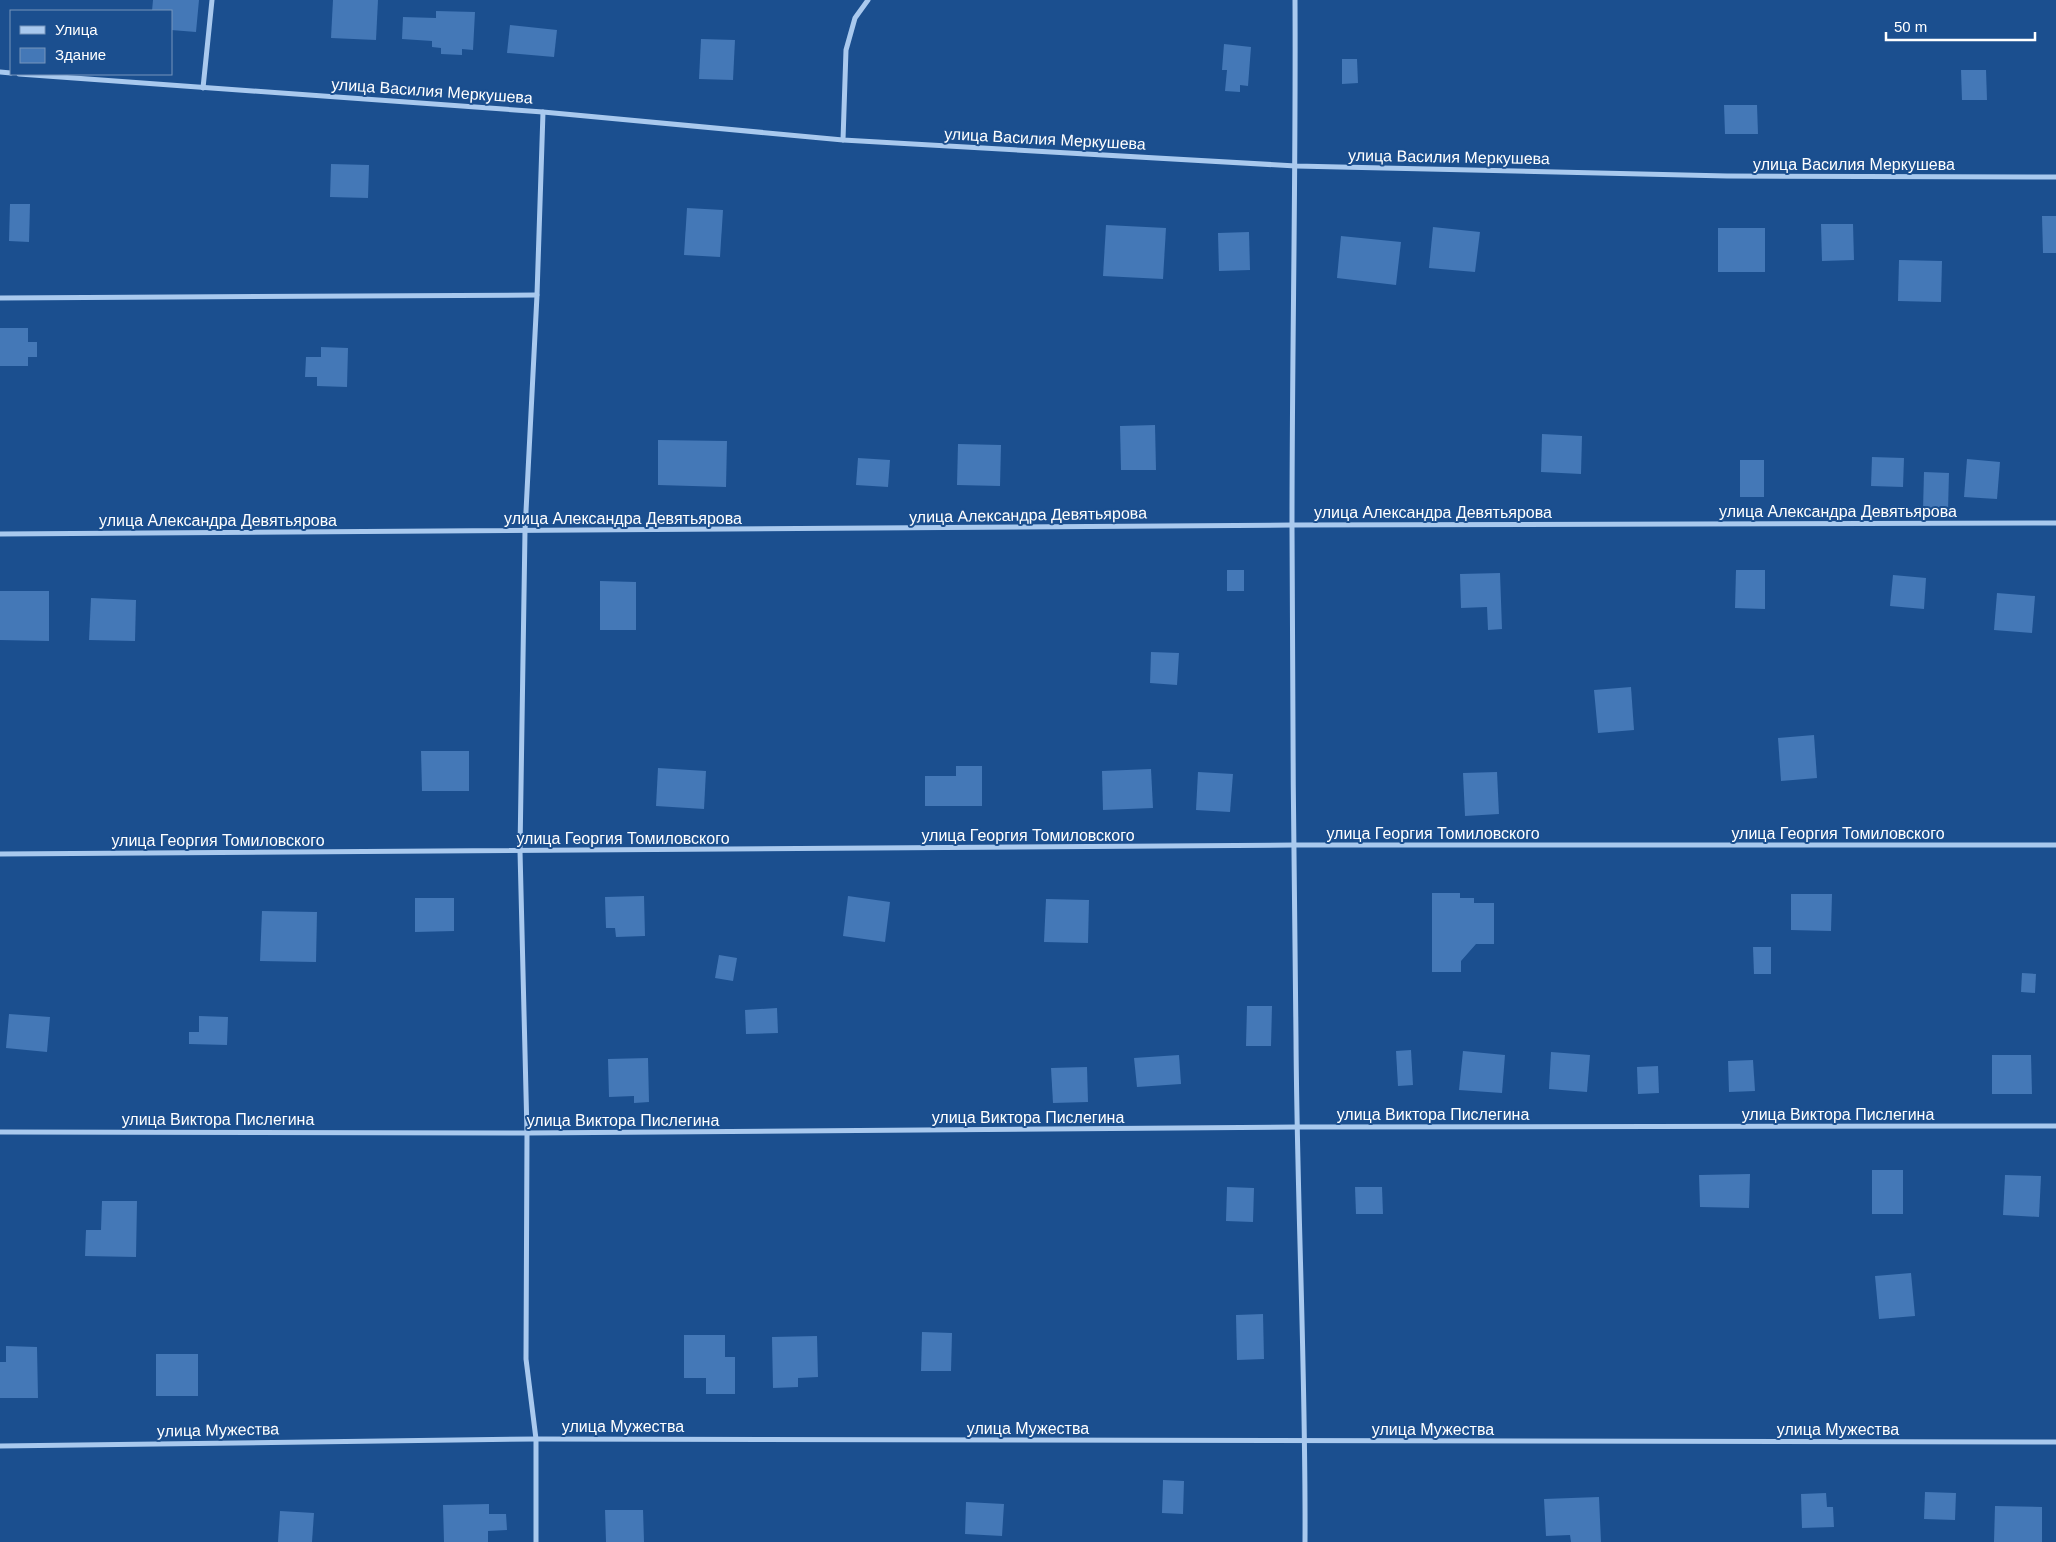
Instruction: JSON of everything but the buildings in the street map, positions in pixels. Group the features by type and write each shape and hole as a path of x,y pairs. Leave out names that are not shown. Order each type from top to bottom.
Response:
{"street":[{"path":"203,88 212,0"},
{"path":"843,140 846,50 855,18 868,0"},
{"path":"1295,0 1296,166 1292,525 1294,845 1296,1127 1306,1441 1305,1542"},
{"name":"улица Василия Меркушева","path":"32,75 543,112 843,140 1296,166 1727,176 2056,177"},
{"path":"536,1542 536,1438 526,1359 527,1133 520,851 525,532 537,295 543,112"},
{"path":"0,298 537,295"},
{"name":"улица Александра Девятьярова","path":"0,534 525,532 1292,525 2056,523"},
{"name":"улица Георгия Томиловского","path":"0,854 1294,845 2056,845"},
{"name":"улица Виктора Пислегина","path":"0,1132 527,1133 1296,1127 2056,1126"},
{"name":"улица Мужества","path":"0,1446 536,1438 2056,1442"}]}
